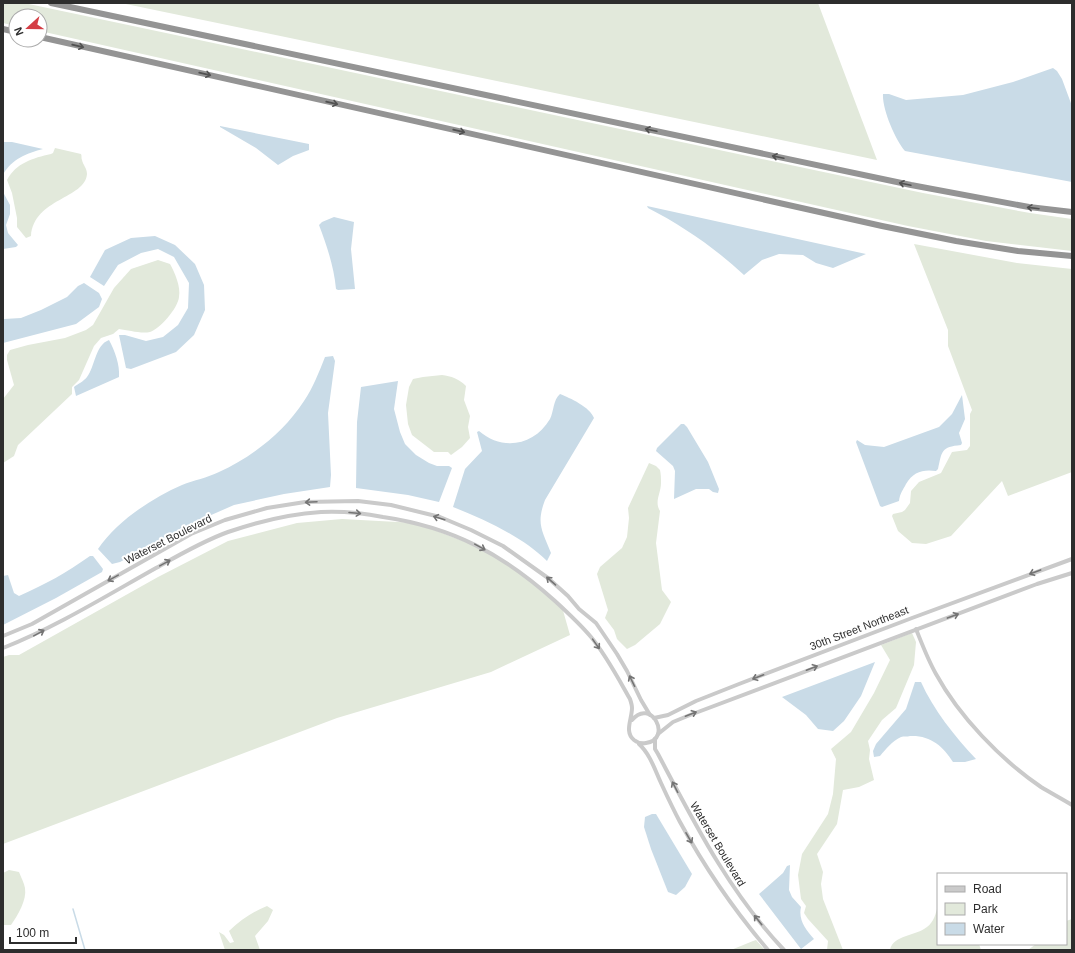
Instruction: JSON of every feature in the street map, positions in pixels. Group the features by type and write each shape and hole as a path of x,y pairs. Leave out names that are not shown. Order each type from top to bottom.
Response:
{"highway":[{"path":"51,3 911,185 1029,207 1072,212"},
{"path":"48,39 882,226 956,241 1018,251 1072,256"}],"street":[{"name":"Waterset Boulevard","path":"3,636 32,624 192,534 225,520 267,508 305,502 358,501 391,505 440,517 471,530 503,546 548,578 568,596 578,609 596,623 617,654 641,700 652,716"},
{"name":"Waterset Boulevard","path":"3,648 32,636 192,548 227,532 294,515 320,512 368,514 402,520 454,535 488,552 524,574 580,624 592,638 630,699 632,720"},
{"name":"30th Street Northeast","path":"652,716 668,715 696,701 746,681 1072,559"},
{"name":"30th Street Northeast","path":"657,736 673,722 690,715 1037,584 1072,573"},
{"path":"916,629 935,673 947,692 965,716 988,742 1014,766 1040,786 1072,805"},
{"path":"645,713 652,716 659,727 657,736 651,742 646,744 637,742 632,738 629,731 629,726 632,720 639,714 645,713"},
{"name":"Waterset Boulevard","path":"657,736 655,749 710,850 747,906 784,950"},
{"name":"Waterset Boulevard","path":"637,742 646,751 676,815 699,856 738,913 768,950"}],"green space":[{"path":"3,3 24,3 48,8 8,8 8,24 3,23"},
{"path":"121,3 818,3 877,160"},
{"path":"48,8 923,193 1030,213 1072,219 1072,251 986,241 908,226 48,33"},
{"path":"55,148 81,154 87,174 84,182 78,189 50,206 41,214 34,223 31,236 26,238 17,227 17,218 12,193 7,180 20,165 38,157 51,154"},
{"path":"914,244 1017,263 1072,269 1072,472 1008,496 1002,481 951,536 926,544 912,543 898,531 892,516 893,514 905,510 910,503 911,491 919,482 941,473 952,452 967,450 970,446 970,414 972,410 948,346 948,330"},
{"path":"158,260 170,264 176,276 179,297 178,302 172,312 159,327 150,332 119,329 113,334 101,338 94,346 79,380 72,387 72,394 18,445 14,456 3,463 3,399 14,385 7,360 7,355 10,350 65,338 86,330 93,325 114,288 131,269"},
{"path":"442,375 455,378 466,386 464,400 470,416 468,427 470,438 462,447 451,455 448,452 434,452 412,435 408,424 406,405 409,387 413,379"},
{"path":"649,463 656,466 660,470 661,487 658,497 658,508 660,511 656,543 662,590 671,602 660,624 635,645 627,649 617,639 614,630 605,618 608,610 597,574 600,567 622,548 627,537 629,518 628,508"},
{"path":"342,519 416,523 481,548 530,579 562,607 570,635 491,672 337,718 3,844 3,657 9,655 19,655 158,577 228,541 297,523"},
{"path":"912,633 916,642 914,665 896,708 882,720 868,741 870,750 869,759 874,780 859,787 843,790 837,824 817,854 823,872 821,884 823,899 843,950 827,950 828,941 804,913 806,906 801,899 798,875 802,854 828,814 833,794 836,759 831,749 851,732 874,693 890,660 881,645"},
{"path":"9,870 19,872 25,886 25,897 11,925 3,925 3,873"},
{"path":"267,906 273,910 268,921 255,936 260,950 225,950 219,932 224,935 230,943 234,942 229,931 256,911"},
{"path":"937,908 937,945 979,945 981,950 890,950 896,941 922,930 931,923"},
{"path":"1072,919 1072,950 1028,950 1035,945 1067,945 1067,921"},
{"path":"756,940 765,950 731,950 753,941"}],"water":[{"path":"1053,68 1062,79 1072,106 1072,182 905,151 893,132 883,100 883,94 889,94 906,100 963,95 1013,82"},
{"path":"220,126 309,144 309,150 293,156 278,165 256,148"},
{"path":"3,142 12,142 43,149 32,152 15,161 6,169 3,175"},
{"path":"3,192 10,205 10,214 6,225 8,233 18,245 16,247 3,249"},
{"path":"647,206 866,254 833,268 816,263 803,255 779,254 762,260 744,275 698,238"},
{"path":"334,217 354,222 351,249 355,289 336,289 330,257 319,225 322,222"},
{"path":"155,236 175,245 195,264 204,285 205,310 194,335 176,352 131,369 126,368 119,335 125,335 146,341 163,337 178,325 188,308 189,283 174,257 158,249 141,253 118,265 104,286 90,277 105,250 131,238"},
{"path":"84,283 99,293 102,299 99,307 76,324 3,343 4,319 21,318 41,310 67,297 78,286"},
{"path":"109,340 117,358 119,377 76,396 74,387 83,381 90,373 98,351 104,343"},
{"path":"333,356 335,361 328,413 331,475 330,487 284,494 234,505 193,523 120,562 112,564 98,549 115,529 136,511 171,490 231,466 255,451 277,433 304,401 313,385 325,357"},
{"path":"398,381 394,409 405,444 416,455 429,463 437,466 449,466 452,468 439,502 408,495 356,488 357,422 361,387"},
{"path":"560,394 574,400 584,407 592,414 594,418 545,500 542,508 541,527 551,553 547,561 527,544 503,530 453,507 465,469 482,451 477,432 479,431 488,437 507,443 517,443 527,440 543,428 550,419 556,399"},
{"path":"962,395 965,419 959,433 962,443 961,445 950,447 944,451 936,471 927,470 915,474 906,484 899,501 882,507 880,506 856,442 857,440 865,445 884,447 939,427 952,414"},
{"path":"681,424 684,424 687,427 708,462 719,489 718,493 709,489 696,489 674,499 675,471 673,466 656,451 657,448"},
{"path":"90,556 93,556 103,569 102,572 56,598 3,625 3,576 8,575 14,593 19,596 56,578"},
{"path":"875,662 861,696 844,721 833,731 818,729 806,715 782,697"},
{"path":"915,682 921,682 945,722 976,759 965,762 953,762 940,746 924,737 917,736 902,737 889,745 880,756 874,757 873,751 876,744 906,709"},
{"path":"656,814 692,874 685,887 676,895 668,892 644,827 645,817"},
{"path":"790,865 789,890 792,897 801,907 800,912 802,920 814,939 801,949 759,894 783,873 787,866"}],"waterway":[{"path":"73,909 85,950"}]}
